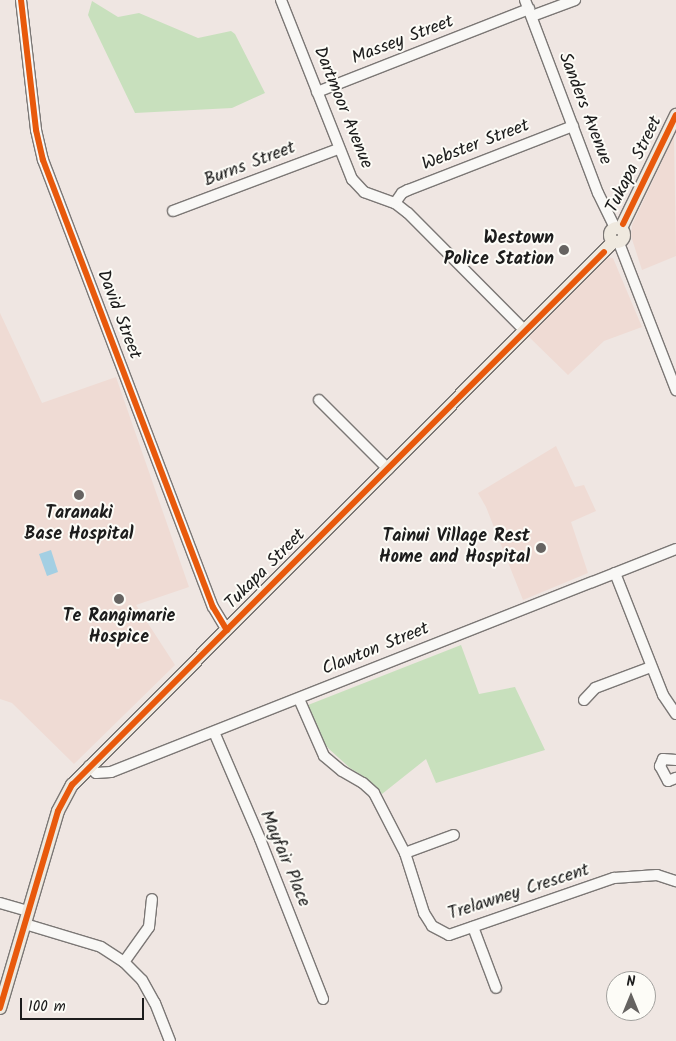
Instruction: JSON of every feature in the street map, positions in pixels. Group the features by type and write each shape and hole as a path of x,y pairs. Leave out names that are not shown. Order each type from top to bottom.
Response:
{"main road":[{"name":"Tukapa Street","path":"0,1008 58,811 72,785 525,331 616,243 610,236 618,228 676,115"}],"street":[{"name":"David Street","path":"21,0 38,145 213,607 227,630"},
{"name":"Dartmoor Avenue","path":"281,0 338,149 358,187 372,196 395,203 418,222 525,331"},
{"name":"Massey Street","path":"317,92 529,8 575,0"},
{"name":"Sanders Avenue","path":"529,8 598,193 618,228"},
{"name":"Webster Street","path":"395,203 402,193 408,190 573,126"},
{"name":"Burns Street","path":"173,211 338,149"},
{"path":"616,243 676,390"},
{"path":"319,400 388,469"},
{"name":"Clawton Street","path":"89,766 96,772 111,772 676,549"},
{"path":"615,573 663,695 676,714"},
{"path":"584,700 595,688 651,667"},
{"name":"Trelawney Crescent","path":"299,699 324,756 374,793 404,853 424,913 432,926 449,935 614,878 657,875 676,881"},
{"name":"Mayfair Place","path":"214,732 260,840 323,999"},
{"path":"676,760 663,759 660,766 668,781 676,778"},
{"path":"404,853 454,835"},
{"path":"124,962 149,927 152,899"},
{"path":"0,903 28,912"},
{"path":"25,924 101,948 124,962 142,980 155,1003 170,1041"},
{"path":"474,926 496,988"}],"shaded area":[{"path":"674,136 676,256 642,270 631,236 632,225"},
{"path":"606,257 613,258 642,327 604,341 568,375 527,335"},
{"name":"Taranaki Base Hospital","path":"0,313 42,403 116,377 189,587 136,605 175,665 74,764 12,703 0,699"},
{"name":"Tainui Village Rest Home and Hospital","path":"556,446 575,487 584,485 596,511 571,522 588,573 523,600 486,507 478,493"}],"green space":[{"path":"92,1 118,17 139,13 198,38 231,31 235,34 265,93 232,108 135,113 88,15"},
{"path":"461,645 479,694 515,687 545,750 436,783 426,759 382,794 366,778 350,768 329,749 322,740 308,705"}],"water":[{"path":"51,550 58,572 47,576 39,554"}],"cycle path":[{"path":"21,0 36,130 43,160 213,607 227,630"},
{"path":"623,224 676,115"},
{"path":"0,1008 58,811 72,785 604,252"}],"place":[{"name":"Westown Police Station","path":"564,250"},
{"name":"Taranaki Base Hospital","path":"79,495"},
{"name":"Tainui Village Rest Home and Hospital","path":"541,548"},
{"name":"Te Rangimarie Hospice","path":"119,599"}]}
